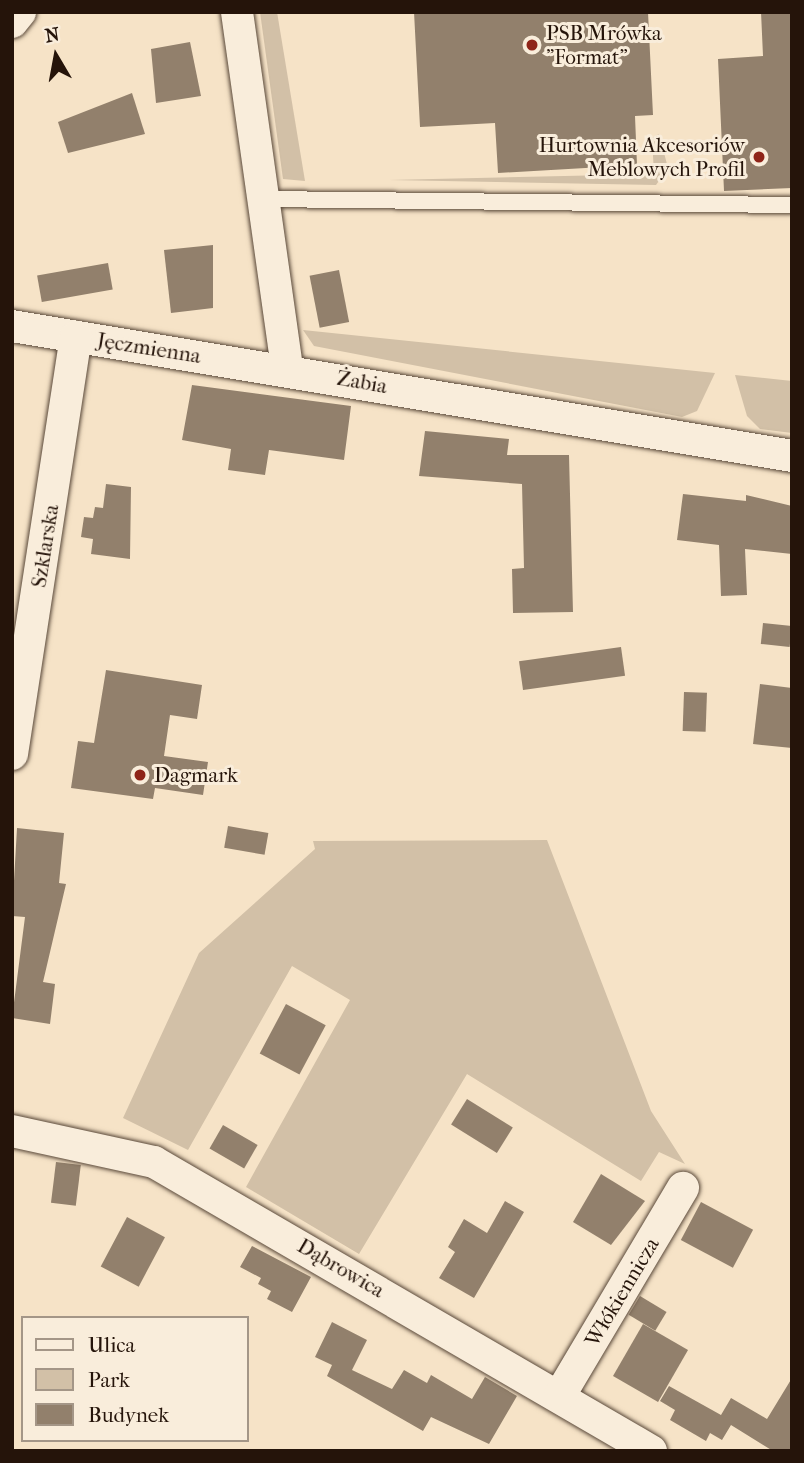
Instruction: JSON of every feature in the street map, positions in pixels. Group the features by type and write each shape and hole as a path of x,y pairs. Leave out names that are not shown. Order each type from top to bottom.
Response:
{"street":[{"path":"12,22 20,12"},
{"path":"237,12 286,369"},
{"name":"Jęczmienna","path":"12,326 286,369"},
{"name":"Szklarska","path":"12,754 76,337"},
{"name":"Żabia","path":"286,369 792,456"},
{"name":"Dąbrowica","path":"12,1131 154,1162 560,1395 652,1451"},
{"name":"Włókiennicza","path":"560,1395 683,1188"}],"lane":[{"path":"263,199 792,205"}],"green space":[{"path":"260,12 277,12 305,181 283,179"},
{"path":"659,134 668,168 656,185 389,180 654,174 652,138"},
{"path":"303,330 715,373 697,411 682,417 314,346"},
{"path":"735,375 792,381 792,433 760,429 747,416"},
{"path":"547,840 651,1111 685,1164 659,1152 641,1181 467,1074 359,1254 246,1187 350,1000 292,966 188,1150 123,1118 199,953 315,849 313,841"}],"building":[{"name":"PSB Mrówka \"Format\"","path":"414,12 648,12 653,115 635,116 637,165 498,173 495,123 420,127"},
{"path":"761,12 791,12 792,188 724,191 718,59 763,56"},
{"path":"190,42 201,96 156,103 151,49"},
{"path":"132,93 145,134 68,153 58,122"},
{"path":"213,245 213,308 171,313 164,250"},
{"path":"108,263 113,290 42,302 37,276"},
{"path":"339,270 349,322 320,328 310,276"},
{"path":"192,385 351,406 344,460 269,450 265,475 228,470 231,449 182,440"},
{"path":"425,431 509,439 507,455 569,455 573,612 513,613 512,569 524,568 522,484 419,476"},
{"path":"106,484 131,487 130,559 91,554 93,539 81,537 84,517 93,518 95,507 103,508"},
{"path":"683,494 746,501 746,495 792,506 792,554 745,549 747,595 721,596 719,545 677,540"},
{"path":"763,623 792,626 790,647 761,644"},
{"path":"621,647 625,676 523,690 519,661"},
{"path":"106,670 202,685 197,719 170,715 164,756 208,762 203,795 155,788 153,799 71,788 78,741 94,743"},
{"path":"760,684 792,688 792,748 753,744"},
{"path":"684,692 707,693 706,732 683,731"},
{"path":"228,826 268,833 265,855 224,848"},
{"path":"17,828 64,833 59,883 66,884 43,982 55,984 50,1024 12,1018 25,917 12,916"},
{"path":"286,1004 326,1025 299,1075 260,1053"},
{"path":"467,1099 513,1128 497,1153 451,1124"},
{"path":"223,1125 258,1145 244,1168 210,1148"},
{"path":"56,1162 81,1165 76,1206 51,1203"},
{"path":"601,1174 645,1201 611,1245 573,1222"},
{"path":"505,1201 524,1212 474,1298 439,1278 455,1252 448,1247 464,1219 487,1233"},
{"path":"701,1202 753,1230 733,1268 681,1240"},
{"path":"127,1217 165,1237 139,1287 101,1266"},
{"path":"252,1246 311,1277 292,1312 267,1299 271,1291 258,1284 261,1278 240,1267"},
{"path":"640,1296 667,1312 655,1331 629,1315"},
{"path":"332,1322 367,1340 352,1370 392,1389 404,1370 427,1383 431,1375 472,1399 485,1377 517,1396 489,1444 431,1417 423,1431 327,1376 332,1365 315,1357"},
{"path":"643,1324 688,1350 658,1402 613,1376"},
{"path":"792,1378 792,1451 773,1451 731,1425 722,1440 710,1433 706,1441 670,1420 675,1410 660,1401 669,1386 721,1415 731,1398 767,1419"}],"place":[{"name":"PSB Mrówka \"Format\"","path":"532,45"},
{"name":"Hurtownia Akcesoriów Meblowych Profil","path":"759,157"},
{"name":"Dagmark","path":"140,775"}]}
